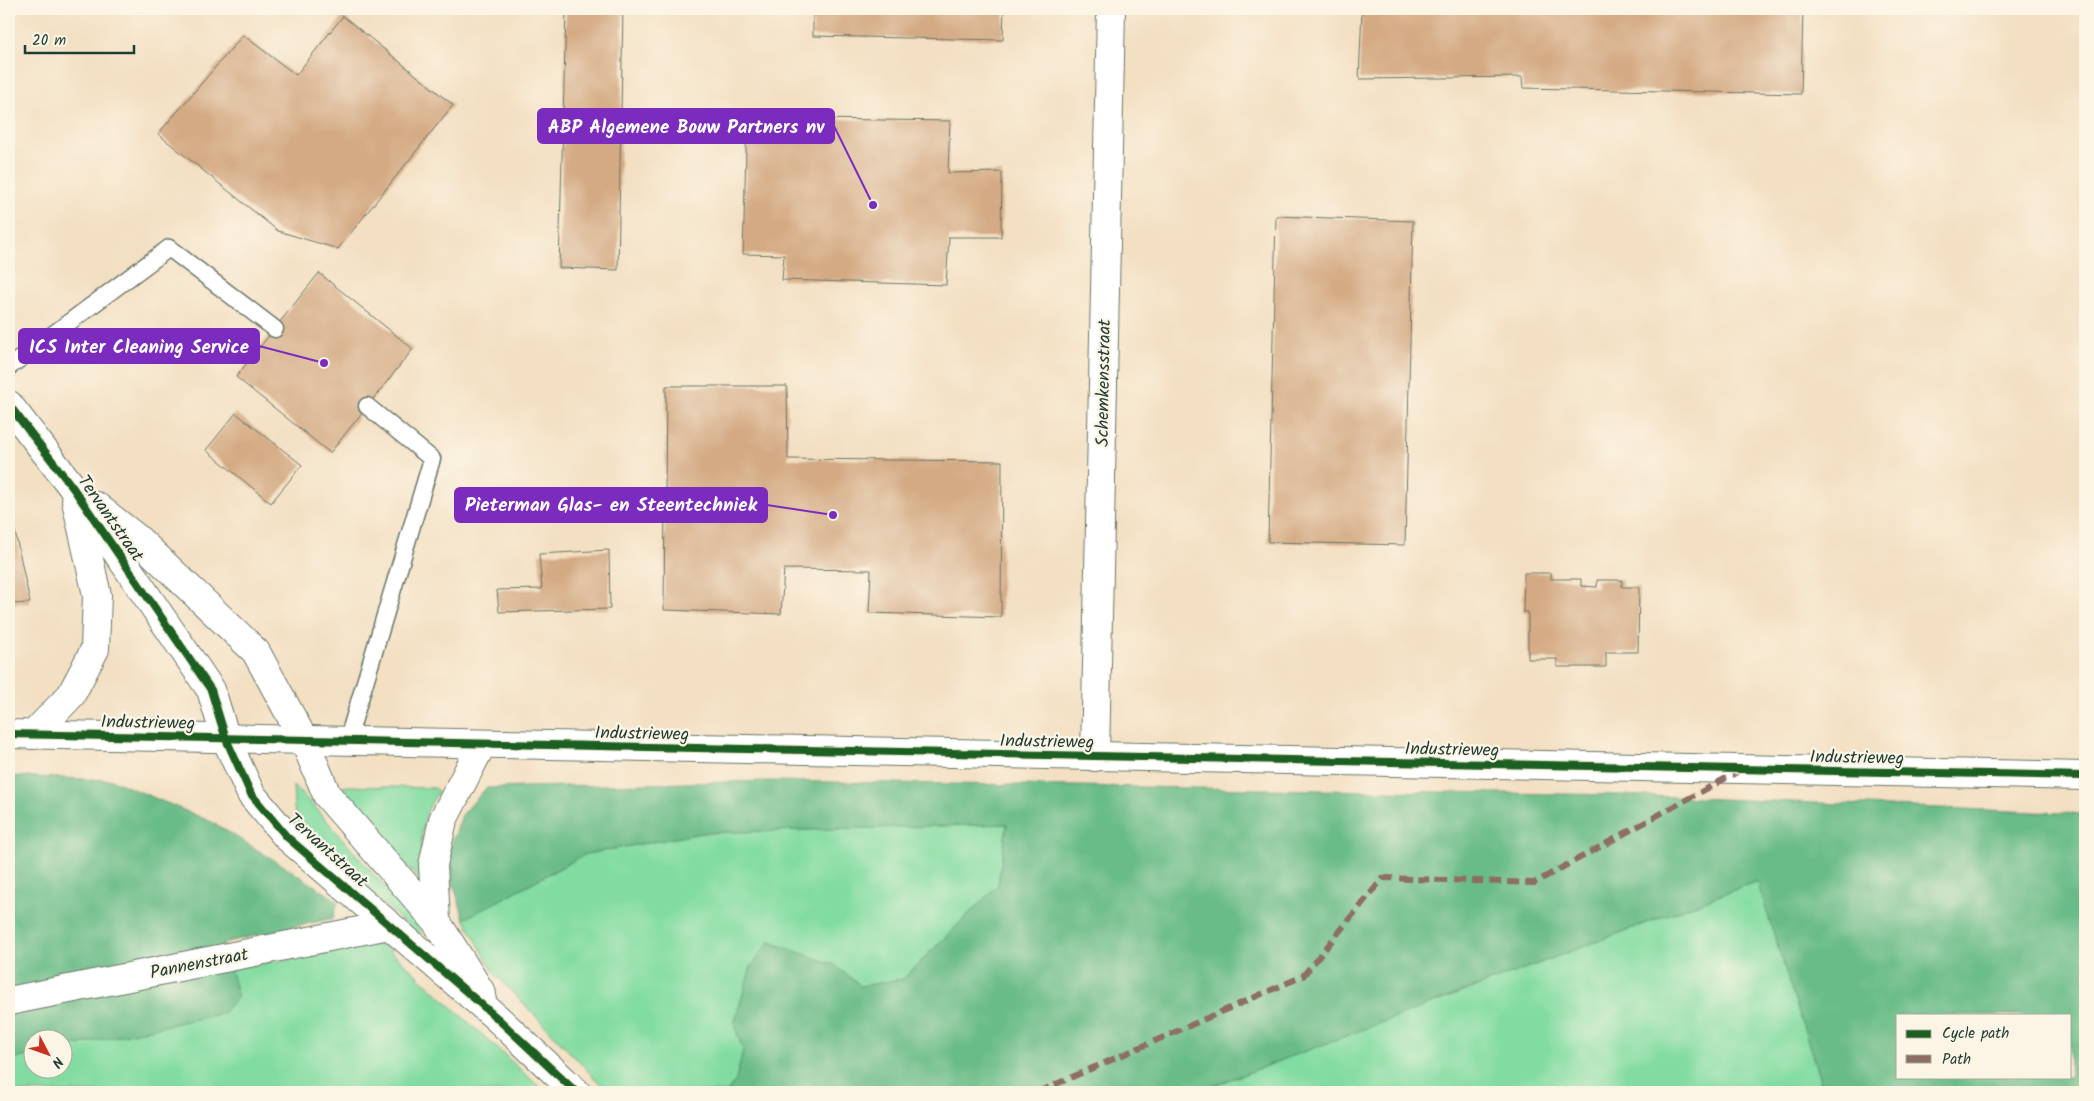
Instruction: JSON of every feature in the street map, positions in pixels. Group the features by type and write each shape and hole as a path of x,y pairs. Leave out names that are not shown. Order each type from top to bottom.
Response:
{"street":[{"name":"Schemkensstraat","path":"1095,757 1111,9"},
{"name":"Tervantstraat","path":"9,405 73,488 211,690 226,739 251,794 287,837 497,1018 576,1092"},
{"name":"Tervantstraat","path":"21,734 71,695 95,649 97,594 73,488"},
{"name":"Tervantstraat","path":"73,488 138,540 256,652 306,742 328,794 436,921 497,1018"},
{"name":"Industrieweg","path":"21,734 306,742 2085,776"},
{"name":"Tervantstraat","path":"436,921 433,865 443,820 482,744"},
{"name":"Pannenstraat","path":"9,1000 389,925"}],"lane":[{"path":"9,367 169,248 275,329"},
{"path":"347,742 432,459 367,406"}],"green space":[{"path":"9,776 112,780 212,822 338,901 333,918 223,943 238,997 223,1013 72,1046 72,1028 22,1028 22,1057 9,1060"},
{"path":"768,781 1624,795 2085,814 2085,1092 1824,1092 1757,881 1197,1092 727,1092 736,1080 743,1050 734,1024 751,967 769,942 833,964 861,986 903,979 998,885 1007,824 702,833 586,854 464,919 452,879 450,849 462,815 486,788"},
{"path":"293,786 313,805 416,923 422,934 418,936 298,824 294,808"},
{"path":"343,787 435,788 439,792 432,801 424,821 421,855 424,877 418,878 342,793"},
{"path":"1007,824 998,885 903,979 861,986 833,964 751,967 734,1024 743,1050 736,1081 727,1092 608,1092 495,974 464,919 586,854 702,833"},
{"path":"1758,881 1824,1092 1197,1092"},
{"path":"382,943 545,1092 9,1092 9,1060 22,1057 22,1078 72,1078 72,1046 223,1013 230,969"}],"building":[{"path":"566,9 623,9 618,270 559,268"},
{"path":"813,9 1004,9 1003,40 813,36"},
{"path":"1362,9 1803,9 1801,94 1523,88 1522,77 1359,79"},
{"path":"343,16 453,105 338,249 278,231 158,134 243,35 296,75"},
{"path":"747,118 950,121 948,173 1002,172 1001,237 949,237 946,285 782,280 784,255 743,254"},
{"path":"1276,216 1413,221 1405,545 1268,542"},
{"path":"319,273 413,349 330,453 236,377"},
{"path":"666,386 787,386 788,459 1002,461 1001,617 869,613 871,570 784,569 781,614 664,610"},
{"path":"236,413 302,465 271,503 206,450"},
{"path":"9,522 13,522 30,603 9,604"},
{"path":"609,550 610,609 499,612 497,590 542,589 539,554"},
{"path":"1524,573 1551,573 1551,579 1581,579 1581,586 1597,587 1597,580 1622,580 1622,587 1639,587 1638,652 1606,652 1606,667 1557,667 1557,659 1528,659 1528,612 1523,612"}],"marked path":[{"path":"1038,1092 1303,976 1383,878 1534,883 1739,771"}],"cycle path":[{"path":"9,405 73,488 211,690 226,739 251,794 287,837 497,1018 576,1092"},
{"path":"9,734 2085,776"}],"place":[{"name":"ABP Algemene Bouw Partners nv","path":"873,205"},
{"name":"ICS Inter Cleaning Service","path":"324,363"},
{"name":"Pieterman Glas- en Steentechniek","path":"833,515"}]}
